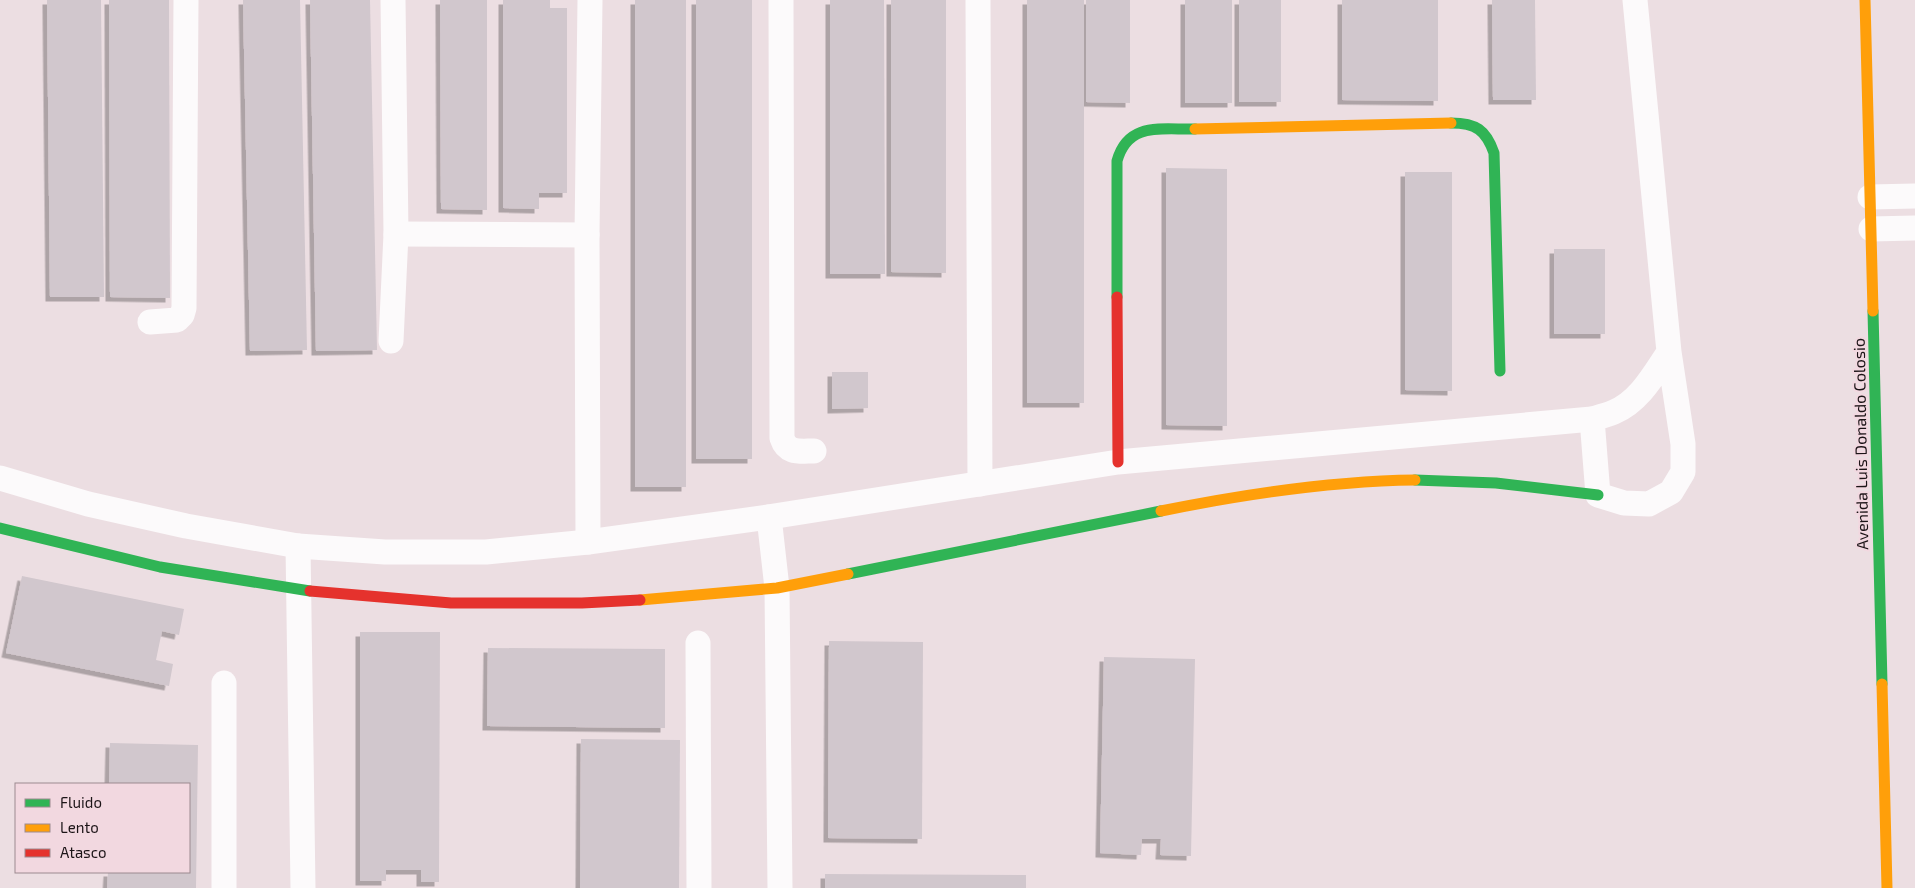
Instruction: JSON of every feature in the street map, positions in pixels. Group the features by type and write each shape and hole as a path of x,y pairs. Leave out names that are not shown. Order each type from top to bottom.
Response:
{"street":[{"path":"150,322 177,320 182,315 184,308 186,0"},
{"path":"391,341 396,234 393,0"},
{"path":"588,542 587,234 590,0"},
{"path":"781,0 782,438 784,444 789,449 796,452 814,451"},
{"path":"978,0 980,484"},
{"path":"0,528 160,567 299,590 451,602 582,603 669,598 778,588 1198,503 1316,484 1394,480 1461,480 1538,486 1598,495 1624,503 1649,504 1671,492 1683,472 1683,444 1669,352 1635,0"},
{"name":"Avenida Luis Donaldo Colosio","path":"1865,0 1887,888"},
{"path":"1118,462 1117,161 1121,146 1132,135 1147,130 1462,123 1477,126 1489,138 1494,153 1500,371"},
{"path":"1870,197 1915,196"},
{"path":"1871,228 1915,228"},
{"path":"396,234 587,234"},
{"path":"0,478 88,504 186,526 298,546 385,552 486,552 588,542 769,517 1118,462 1592,419 1616,412 1635,399 1652,379 1669,352"},
{"path":"1592,419 1598,495"},
{"path":"769,517 778,588 780,888"},
{"path":"298,546 303,888"},
{"path":"698,643 699,888"},
{"path":"224,683 224,888"}],"building":[{"path":"47,0 101,0 104,297 50,297"},
{"path":"109,0 169,0 170,298 110,297"},
{"path":"243,0 300,0 307,350 250,351"},
{"path":"310,0 370,0 377,350 316,351"},
{"path":"440,0 487,0 487,210 441,209"},
{"path":"503,0 550,0 550,8 567,8 567,193 539,193 539,209 503,208"},
{"path":"635,0 686,0 686,487 635,487"},
{"path":"696,0 752,0 752,459 696,459"},
{"path":"830,0 884,0 885,274 830,274"},
{"path":"891,0 946,0 946,273 891,272"},
{"path":"1027,0 1084,0 1084,403 1027,403"},
{"path":"1086,0 1130,0 1130,103 1086,102"},
{"path":"1185,0 1232,0 1232,103 1185,103"},
{"path":"1239,0 1281,0 1281,102 1239,102"},
{"path":"1342,0 1438,0 1438,101 1342,100"},
{"path":"1492,0 1535,0 1536,100 1493,100"},
{"path":"1166,168 1227,169 1227,426 1166,425"},
{"path":"1405,172 1452,172 1452,391 1405,390"},
{"path":"1554,249 1605,249 1605,334 1554,334"},
{"path":"832,372 868,372 868,408 832,409"},
{"path":"22,576 184,609 179,635 162,631 156,660 173,664 169,686 6,653"},
{"path":"360,632 440,632 439,882 421,882 421,870 386,870 386,881 360,881"},
{"path":"829,641 923,642 922,839 828,838"},
{"path":"488,648 665,649 665,728 487,726"},
{"path":"1104,657 1195,659 1191,856 1160,855 1161,839 1142,839 1141,855 1100,853"},
{"path":"581,739 680,740 679,888 580,888"},
{"path":"110,743 198,745 196,888 107,888 108,873 190,873 190,783 109,783"},
{"path":"825,874 1026,875 1026,888 825,888"}],"traffic: fast":[{"path":"1451,123 1467,124 1479,129 1491,145 1494,153 1500,371"},
{"path":"1117,297 1117,161 1122,148 1129,139 1148,130 1195,129"},
{"path":"1873,311 1882,684"},
{"path":"1415,480 1496,483 1598,495"},
{"path":"848,574 1161,511"},
{"path":"0,528 160,567 310,591"}],"traffic: slow":[{"path":"1865,0 1873,311"},
{"path":"1195,129 1451,123"},
{"path":"1161,511 1224,499 1319,486 1415,480"},
{"path":"640,600 777,588 848,574"},
{"path":"1882,684 1887,888"}],"traffic: jam":[{"path":"1117,297 1118,462"},
{"path":"310,591 451,603 582,603 640,600"}]}
